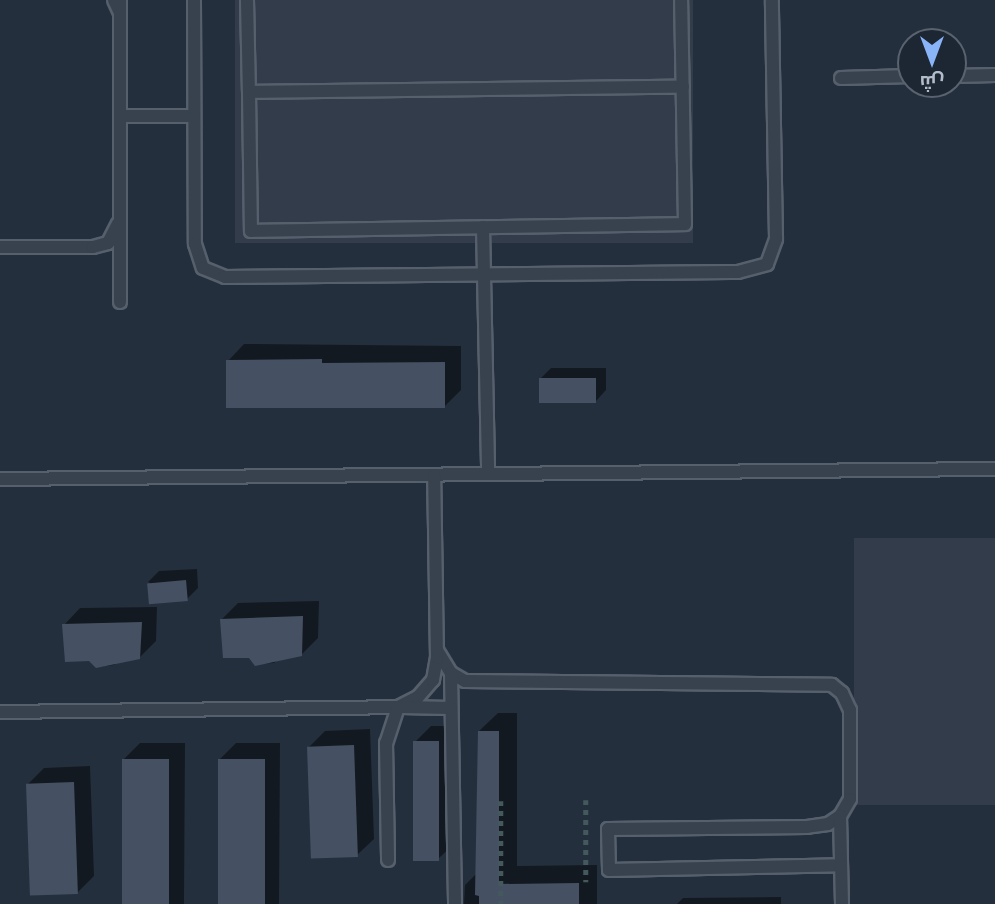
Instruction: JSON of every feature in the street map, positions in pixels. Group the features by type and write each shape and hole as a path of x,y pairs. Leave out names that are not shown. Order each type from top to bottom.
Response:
{"lane":[{"path":"114,0 120,7 120,302"},
{"path":"194,0 195,244 203,268 225,277 738,272 767,264 776,239 772,0"},
{"path":"247,0 251,231 685,224 681,0"},
{"path":"967,76 995,75"},
{"path":"841,78 897,76"},
{"path":"249,92 683,87"},
{"path":"120,116 194,116"},
{"path":"0,247 93,247 108,243 120,216"},
{"path":"482,227 488,474"},
{"path":"0,479 995,469"},
{"path":"388,860 386,743 398,707 418,697 433,680 437,650 434,475"},
{"path":"437,650 451,673 465,681 832,685 842,692 850,710 850,799 840,816 828,824 807,827 608,829 610,870 841,864"},
{"path":"451,673 455,904"},
{"path":"0,712 451,708"},
{"path":"0,720 14,712"},
{"path":"840,816 842,904"}],"path":[{"path":"586,800 586,881"},
{"path":"501,801 501,904"}],"shaded area":[{"path":"235,0 693,0 693,243 235,243"},
{"path":"854,538 995,538 995,805 854,805"}],"building":[{"path":"322,359 322,363 445,362 445,408 226,408 226,360"},
{"path":"539,378 596,378 596,403 539,403"},
{"path":"186,580 188,601 149,604 147,583"},
{"path":"303,616 302,656 255,666 249,658 223,658 220,619"},
{"path":"142,622 140,659 96,668 89,661 65,662 62,624"},
{"path":"478,731 499,731 499,884 579,883 579,904 479,904 479,896 475,895"},
{"path":"413,741 439,741 439,861 413,861"},
{"path":"354,745 358,857 311,859 307,747"},
{"path":"122,759 169,759 169,904 122,904"},
{"path":"218,759 265,759 265,904 218,904"},
{"path":"74,782 78,894 30,896 26,784"}]}
